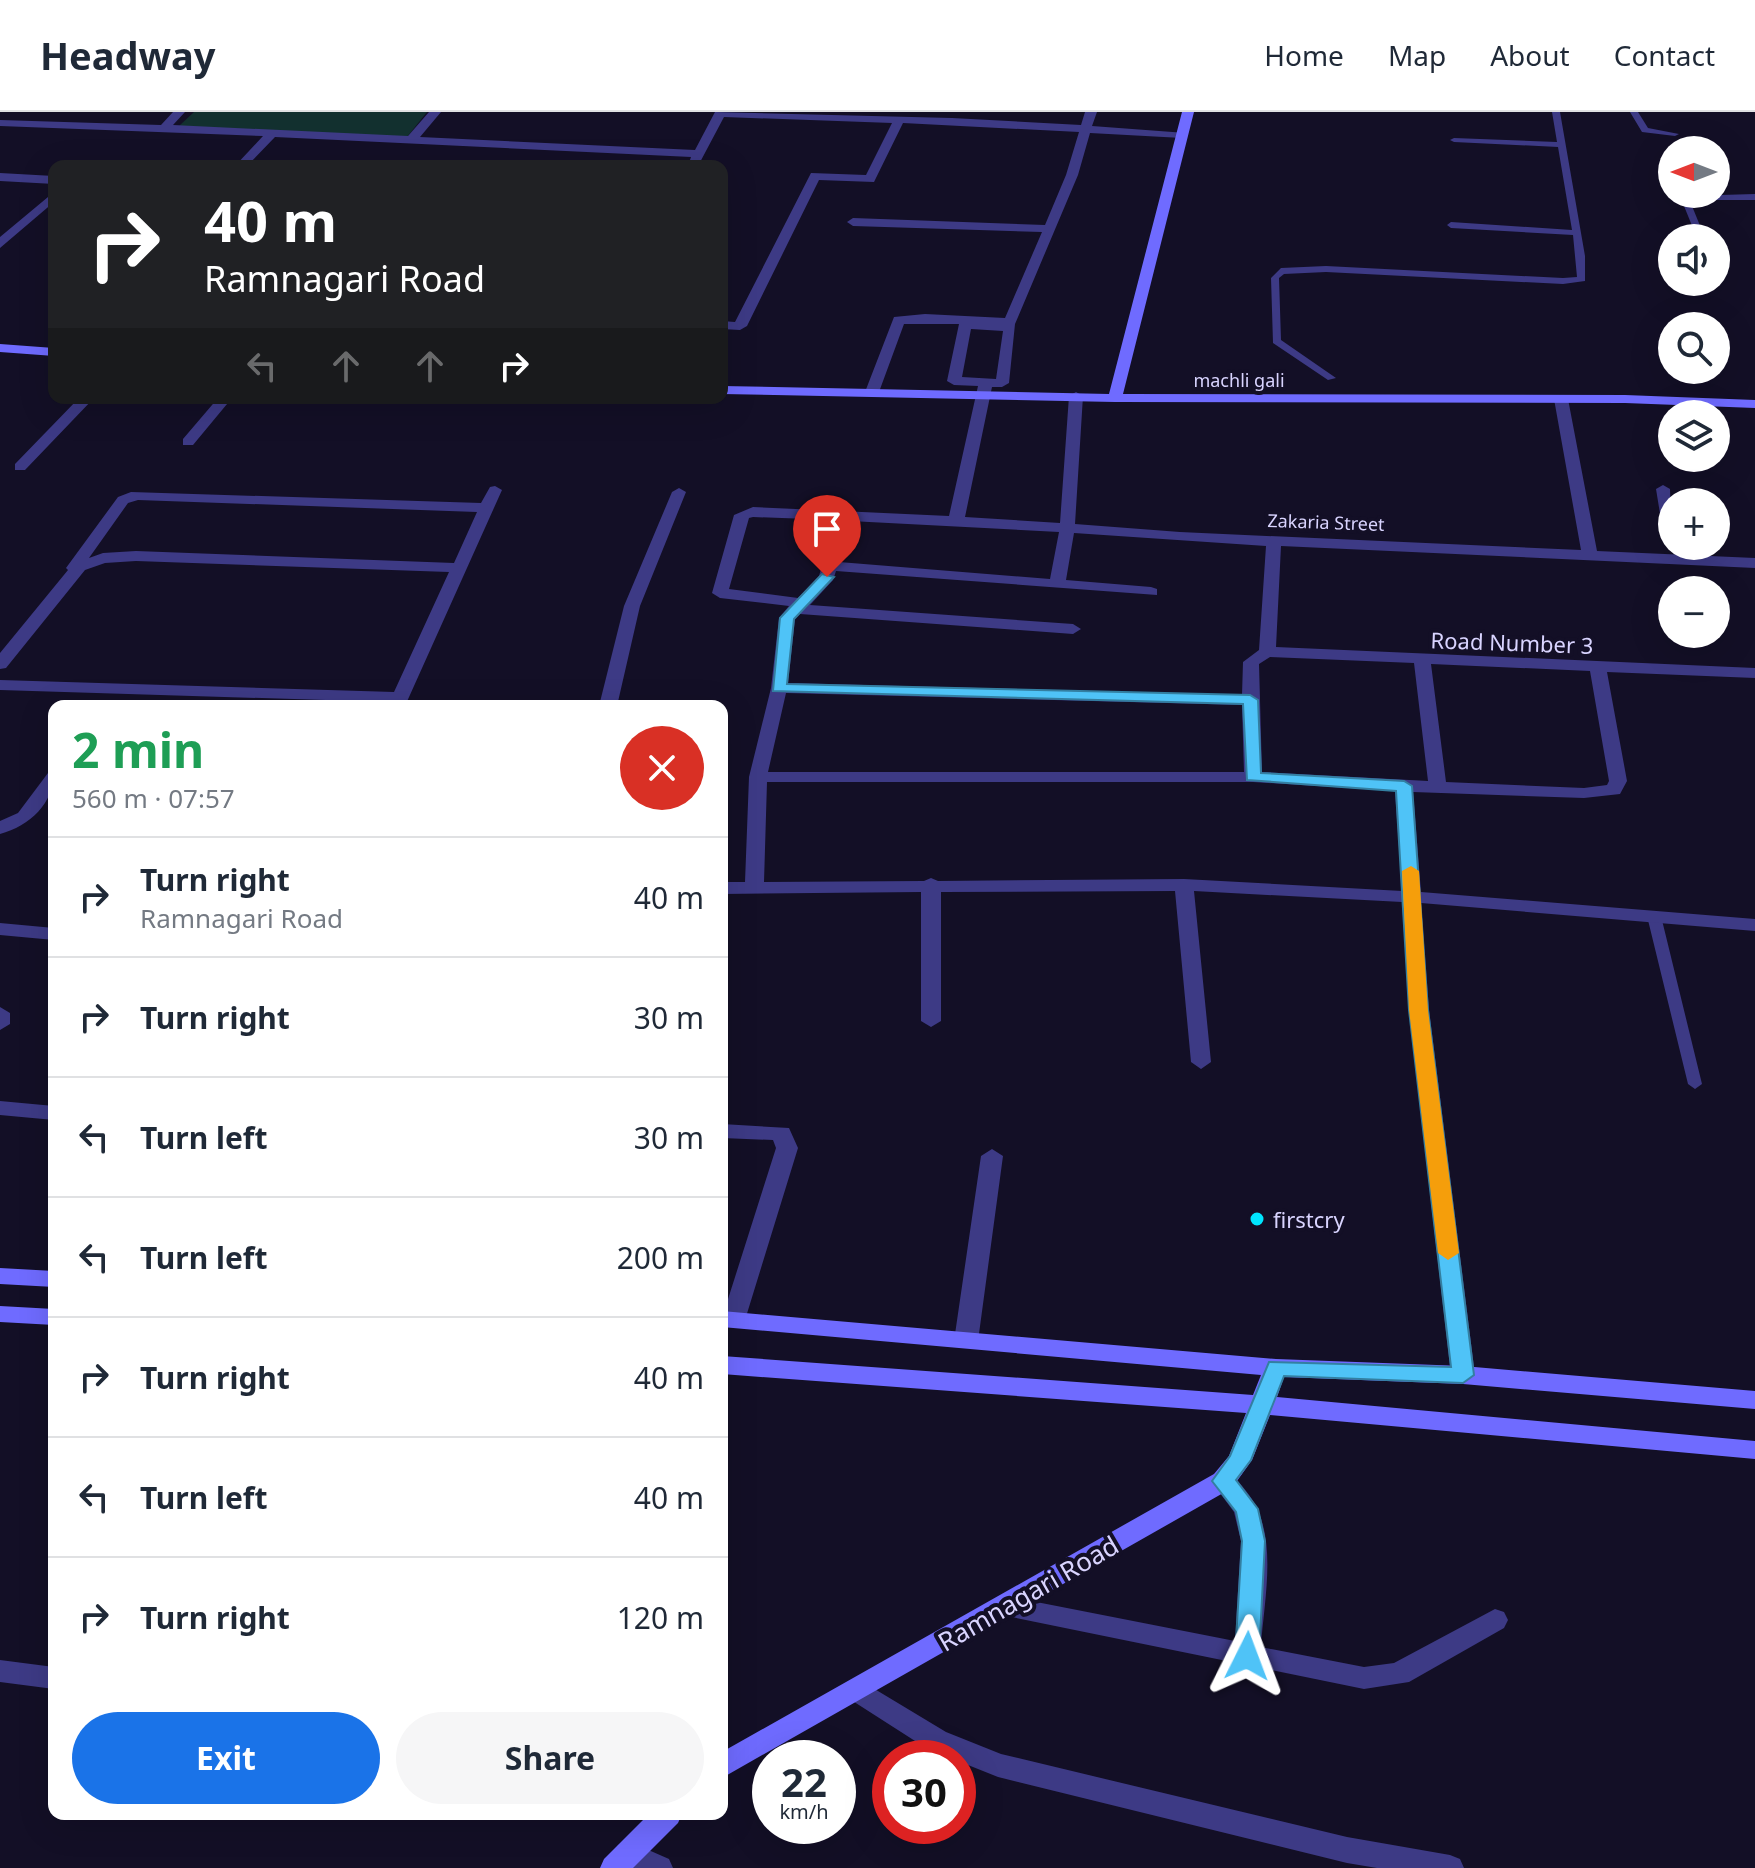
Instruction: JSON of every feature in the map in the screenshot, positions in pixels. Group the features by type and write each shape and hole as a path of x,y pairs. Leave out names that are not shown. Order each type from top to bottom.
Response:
{"street":[{"path":"164,128 179,112"},
{"path":"411,140 435,112"},
{"path":"872,392 899,320 925,318 998,324 1010,327 1002,383 985,388 954,381 965,325 998,324 1010,322 1072,175 1091,112"},
{"path":"1115,398 1188,112"},
{"path":"696,160 721,113 899,120 953,117 1182,135"},
{"path":"728,325 740,326 815,176 870,179 899,120"},
{"path":"0,123 411,140 554,153 700,154"},
{"path":"247,160 272,133"},
{"path":"0,177 48,180"},
{"path":"0,244 48,201"},
{"path":"853,222 1048,229"},
{"path":"0,348 48,350"},
{"path":"956,521 985,388"},
{"name":"machli gali","path":"728,390 872,392 985,388 1115,398 1561,399 1755,404"},
{"path":"1057,584 1067,528 1076,396"},
{"path":"1561,399 1590,556"},
{"path":"20,467 81,404"},
{"path":"188,442 220,404"},
{"path":"399,700 495,490"},
{"path":"609,700 632,606 679,492"},
{"path":"0,664 70,575 123,500 136,495 487,508"},
{"name":"Zakaria Street","path":"799,606 720,593 739,518 753,512 844,515 1590,556 1658,553"},
{"path":"754,888 758,777 779,688 785,624 821,586 844,515"},
{"path":"1253,777 1251,662 1267,652 1274,540"},
{"path":"70,575 103,558 136,556 460,568"},
{"name":"Zakaria Street","path":"1730,560 1755,563"},
{"path":"830,566 1151,592"},
{"path":"799,606 1073,629"},
{"name":"Road Number 3","path":"1267,652 1755,673"},
{"path":"1422,661 1438,787"},
{"path":"758,777 1253,777 1584,793 1614,790 1618,781 1598,667"},
{"path":"0,685 115,687 228,698 313,700"},
{"path":"106,700 115,687"},
{"path":"779,688 1250,700"},
{"path":"0,828 24,817 48,785"},
{"path":"1404,786 1419,1010 1463,1375"},
{"path":"931,884 931,1021"},
{"path":"728,888 931,884 1184,885 1412,897 1755,925"},
{"path":"1184,885 1201,1062"},
{"path":"0,929 48,933"},
{"path":"0,1013 0,1024"},
{"path":"0,1108 48,1112"},
{"path":"728,1131 781,1133 787,1148 728,1320 1276,1368 1463,1375 1755,1400"},
{"path":"966,1341 992,1156"},
{"path":"0,1276 48,1279"},
{"path":"0,1314 48,1317"},
{"path":"728,1365 1262,1405 1755,1450"},
{"name":"Ramnagari Road","path":"728,1763 1223,1481 1240,1460 1276,1368"},
{"path":"1223,1481 1246,1509 1254,1541 1247,1656"},
{"path":"1006,1607 1343,1676 1385,1677 1416,1666 1495,1620"},
{"path":"0,1671 48,1677"},
{"path":"858,1690 936,1740 998,1765 1317,1843 1450,1868"},
{"path":"621,1861 662,1820"},
{"path":"621,1861 659,1868"}],"lane":[{"path":"1331,378 1276,341 1275,278 1281,271 1326,269 1582,279 1556,112"},
{"path":"1634,112 1645,130 1675,134"},
{"path":"1454,140 1560,145"},
{"path":"1695,224 1688,198 1755,197"},
{"path":"1451,225 1577,233"},
{"path":"1654,916 1695,1084"}],"green space":[{"path":"194,112 427,112 407,137 179,126"}],"slow traffic":[{"path":"1411,871 1419,1010 1448,1253"}],"place":[{"name":"firstcry","path":"1257,1219"}],"route":[{"path":"827,577 812,596 787,618 779,688 1250,700 1253,777 1404,786 1419,1010 1463,1375 1276,1368 1240,1460 1223,1481 1246,1509 1254,1541 1247,1656"}]}
